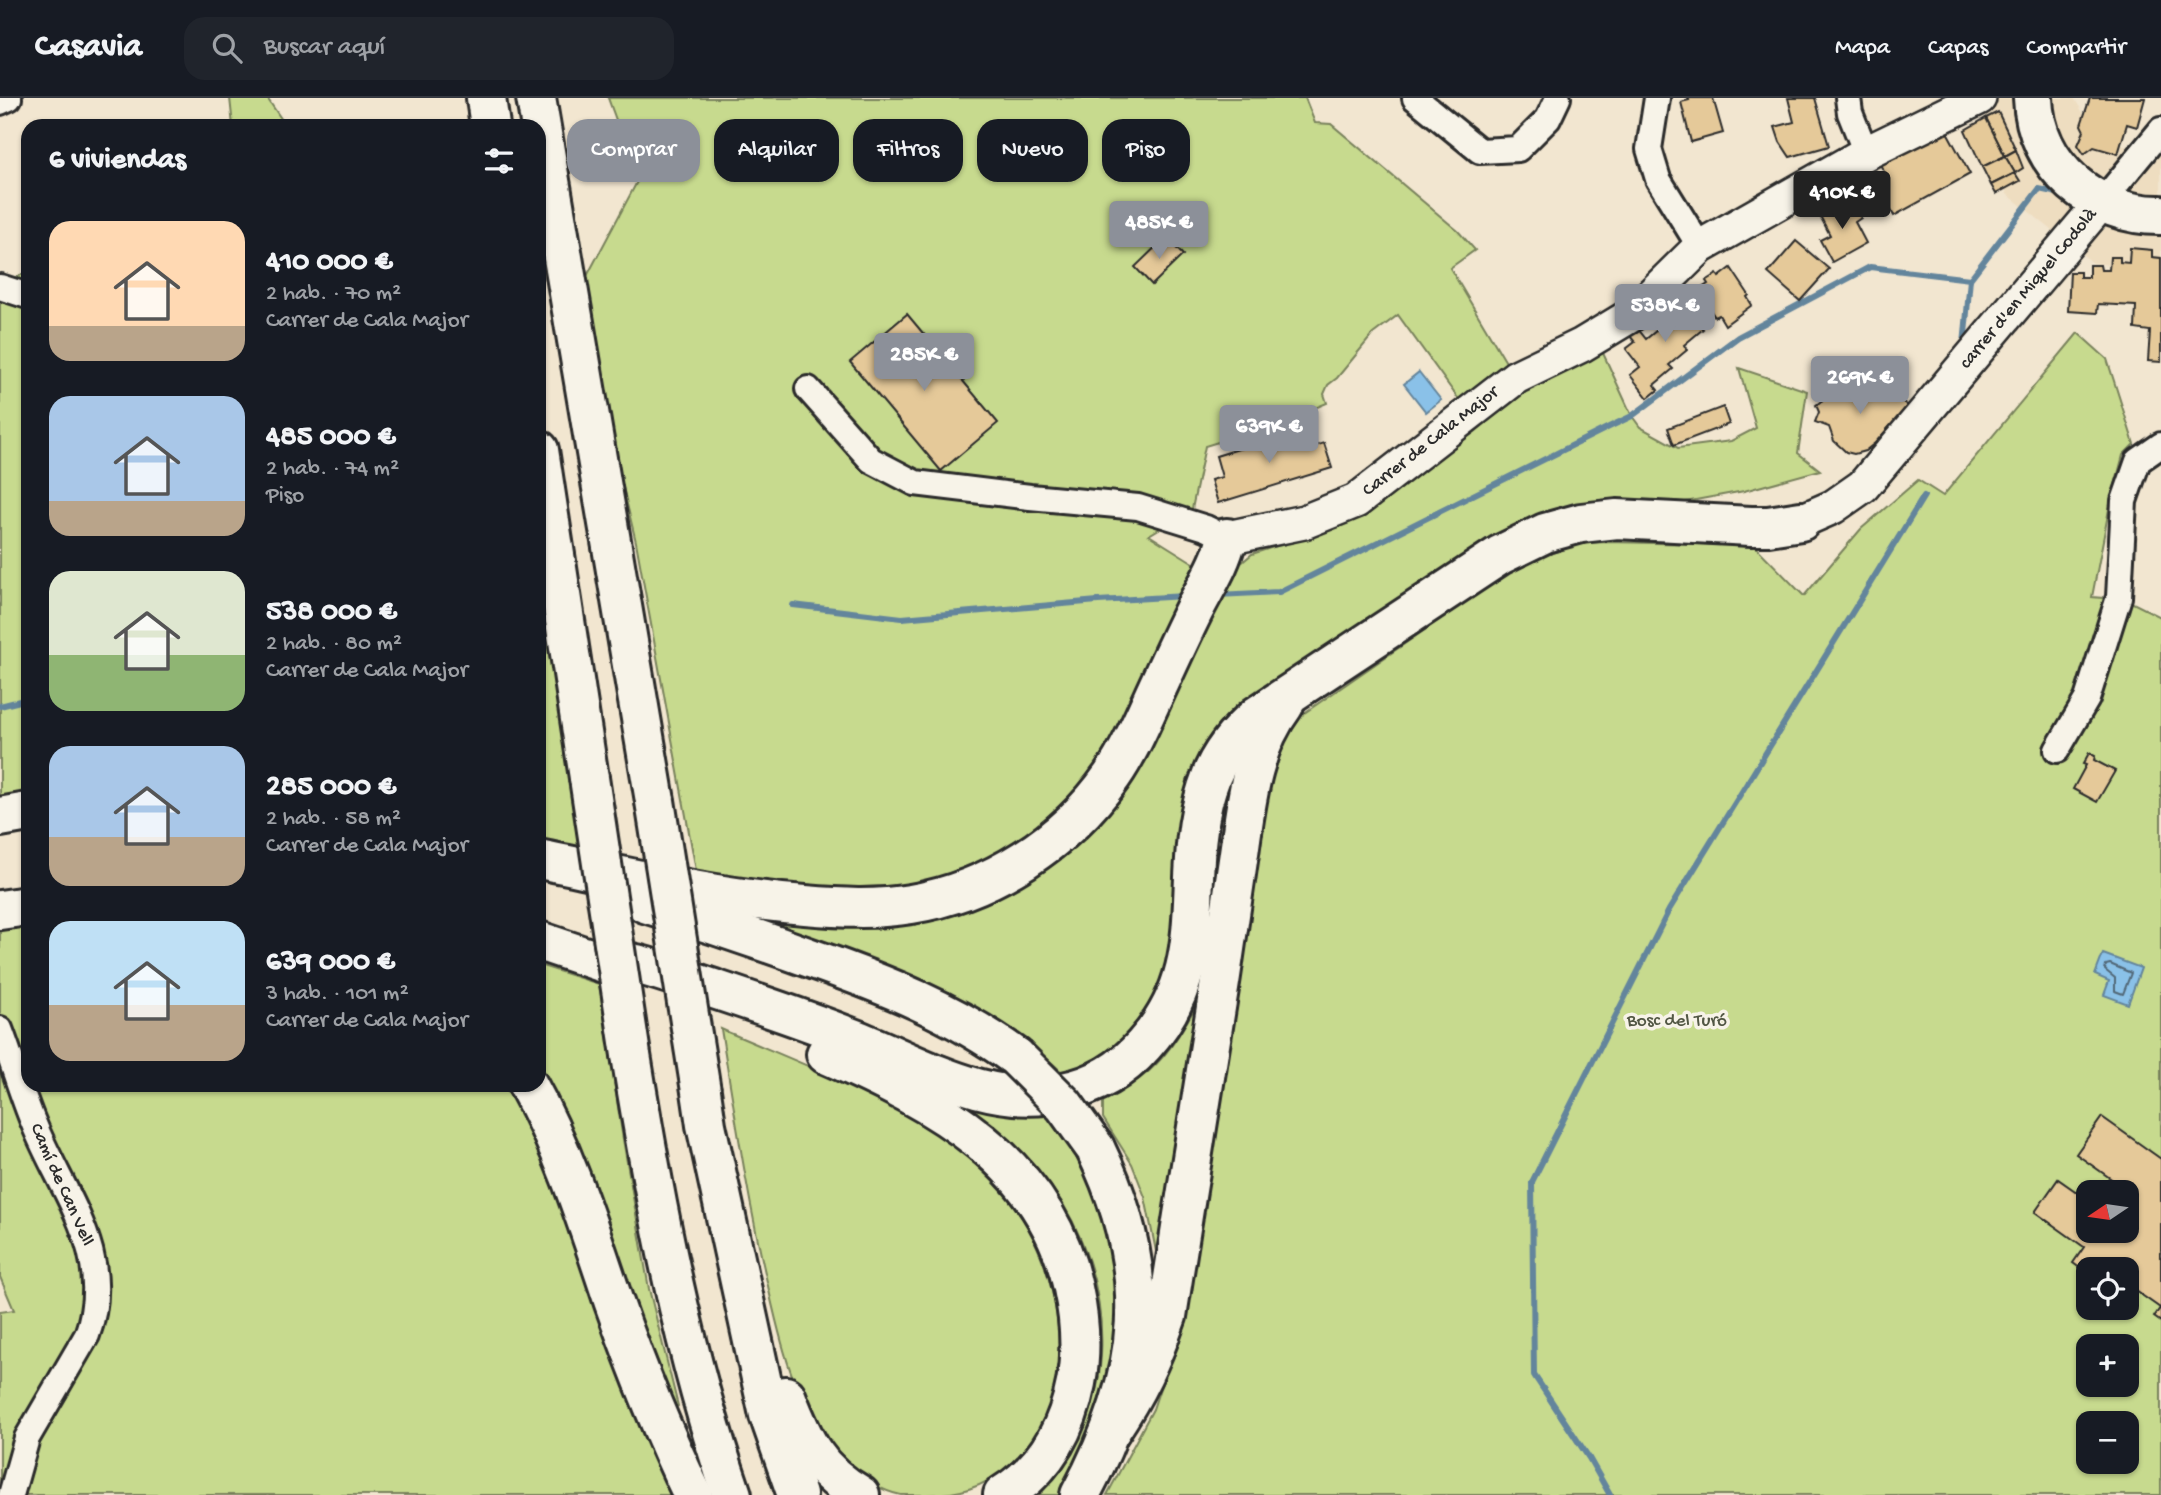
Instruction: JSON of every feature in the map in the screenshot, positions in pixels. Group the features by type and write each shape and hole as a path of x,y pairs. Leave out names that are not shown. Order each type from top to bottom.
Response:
{"main road":[{"path":"486,98 489,119"},
{"path":"536,98 540,119"},
{"path":"2033,98 2035,121 2040,133 2060,171 2080,190 2101,203 2135,214 2161,215"},
{"path":"546,157 704,1108 769,1415 797,1495"},
{"path":"546,495 631,1055 665,1251 694,1372 732,1495"},
{"path":"594,958 634,963 783,1012 999,1095 1036,1097 1091,1084 1130,1060 1159,1028 1171,1008 1183,979 1190,950 1199,824 1212,775 1224,751 1245,726 1500,555 1545,533 1580,523 1617,520 1768,526 1801,521"},
{"path":"546,860 726,898 859,908 911,904 968,888 1011,868 1032,855 1071,823 1112,776 1133,740 1193,612 1223,556 1227,538"},
{"path":"1111,1430 1132,1399 1151,1361 1167,1316 1248,791 1268,732 1293,693"},
{"path":"0,817 21,813"},
{"path":"0,836 21,833"},
{"path":"546,878 646,903 840,968 953,1018 989,1037 1016,1057 1058,1098 1095,1148 1110,1179 1126,1228 1136,1296 1135,1330 1126,1381 1111,1430 1080,1495"},
{"path":"546,943 594,958 773,1031 896,1086 972,1133 1022,1182 1051,1225 1065,1257 1077,1308 1080,1354 1073,1399 1051,1450 1032,1473 1003,1495"},
{"path":"532,1092 559,1149 634,1355 693,1495"},
{"path":"704,1108 728,1155 761,1316 777,1375 800,1432 814,1457 826,1470 860,1495"}],"street":[{"path":"0,102 9,98"},
{"path":"1415,98 1480,151 1518,149 1548,119 1558,98"},
{"path":"1657,98 1649,149 1658,178 1700,247"},
{"path":"1848,98 1850,113 1866,153"},
{"name":"Carrer de Cala Major","path":"1227,538 1304,522 1356,500 1516,377 1583,345 1630,316 1700,247 1866,153 1979,98"},
{"path":"2101,203 2161,130"},
{"name":"carrer d'en Miquel Codolà","path":"1801,521 1850,497 1863,486 2101,203"},
{"path":"0,287 21,294"},
{"path":"808,389 871,460 915,483 1138,507 1206,528 1227,538"},
{"path":"2057,750 2087,699 2119,597 2124,501 2138,461 2161,444"},
{"name":"Camí de Can Vell","path":"0,1029 21,1087"},
{"name":"Camí de Can Vell","path":"11,1495 27,1438 87,1335 93,1318 96,1279 90,1249 74,1206 35,1126 23,1092"}],"shaded area":[{"path":"1980,98 2074,98 2100,140 2161,155 2161,271 2093,263 2007,194"}],"green space":[{"path":"230,98 267,98 281,119 232,119"},
{"path":"608,98 1305,98 1315,123 1331,124 1458,231 1475,250 1450,268 1507,364 1460,401 1398,315 1373,334 1337,378 1328,385 1324,394 1327,403 1274,425 1205,446 1192,509 1149,535 1197,565 1129,706 1089,777 1036,831 968,869 893,888 853,890 697,876 636,542 612,441 586,278 637,182 700,182 700,119 616,119"},
{"path":"21,275 21,801 0,804 0,284"},
{"name":"Bosc del Turó","path":"2078,333 2107,359 2134,444 2123,455 2110,504 2092,597 2127,600 2161,617 2161,1495 1107,1495 1153,1409 1172,1352 1255,848 1278,748 1300,716 1500,578 1575,544 1606,542 1754,545 1804,596 1861,529 1918,480 1943,496"},
{"path":"1602,351 1632,416 1640,427 1678,448 1731,441 1756,428 1739,368 1807,391 1798,453 1820,470 1744,491 1669,505 1613,504 1248,705 1167,985 1128,1044 1068,1078 1036,1049 1002,1024 966,1003 889,967 769,923 771,913 1043,863 1227,575 1252,554 1345,524 1475,432 1529,385"},
{"path":"546,628 580,854 546,846"},
{"path":"21,928 21,1092 511,1092 532,1125 553,1179 591,1298 641,1424 677,1495 0,1495 0,1312 14,1310 0,1277 0,930"},
{"path":"546,967 599,984 649,1289 678,1406 672,1409 544,1092 546,1092"},
{"path":"1197,1004 1159,1266 1145,1197 1132,1164 1103,1118 1103,1098 1135,1082 1157,1063 1179,1035"},
{"path":"721,1029 833,1077 906,1114 972,1161 1001,1189 1022,1218 1040,1253 1052,1290 1058,1330 1058,1368 1050,1406 1033,1439 1008,1467 990,1480 949,1493 901,1495 859,1477 844,1467 834,1454 802,1398 785,1356 748,1190"},
{"path":"953,1098 1051,1114 1068,1136 1098,1192 1120,1296 1108,1392 1063,1495 1034,1495 1064,1464 1084,1427 1097,1388 1101,1346 1099,1303 1089,1262 1073,1222 1041,1173 1005,1139"}],"water":[{"path":"1419,372 1441,400 1426,412 1404,384"},
{"path":"2103,954 2141,968 2128,1004 2104,995 2109,981 2095,975"}],"building":[{"path":"1688,98 1713,98 1723,133 1691,142 1681,102 1689,100"},
{"path":"1788,98 1815,98 1829,146 1790,157 1780,142 1775,127 1794,122"},
{"path":"2090,98 2145,98 2137,127 2127,124 2118,154 2094,147 2084,154 2078,145 2084,131 2081,125"},
{"path":"1998,112 2016,150 2005,156 1986,118"},
{"path":"1986,118 2005,156 1982,167 1965,130"},
{"path":"1945,128 1970,174 1894,216 1874,179 1885,173 1879,163"},
{"path":"2016,150 2023,168 2015,173 2005,156"},
{"path":"2005,156 2015,173 1991,185 1982,167"},
{"path":"2015,173 2020,181 1996,194 1991,185"},
{"path":"1851,199 1861,218 1855,222 1866,243 1832,262 1820,240 1830,235 1820,216"},
{"path":"1166,237 1183,255 1152,285 1135,267"},
{"path":"1796,241 1829,269 1800,301 1768,273"},
{"path":"2130,248 2152,250 2152,257 2161,258 2161,362 2148,361 2150,331 2135,329 2136,306 2098,304 2097,313 2068,311 2070,272 2080,272 2080,277 2089,277 2089,265 2100,265 2101,270 2109,270 2110,257 2120,257 2120,262 2129,263"},
{"path":"1731,268 1749,295 1747,297 1752,305 1725,325 1719,315 1715,317 1697,291 1708,284 1706,281 1717,274 1719,277"},
{"path":"1689,293 1707,316 1698,324 1703,329 1684,345 1687,350 1669,365 1673,369 1654,385 1658,390 1648,398 1630,375 1640,367 1626,349 1635,342 1630,336 1638,329 1646,339 1663,325 1660,321"},
{"path":"907,314 998,423 941,471 850,362"},
{"path":"1880,379 1885,388 1908,406 1865,451 1854,454 1846,452 1834,441 1829,427 1815,422 1819,412 1816,405 1831,394 1836,396"},
{"path":"1723,407 1729,424 1674,445 1668,428"},
{"path":"1306,428 1312,447 1324,443 1332,468 1218,503 1211,480 1222,477 1216,456"},
{"path":"2089,753 2095,756 2094,760 2115,771 2097,802 2073,789 2086,765 2083,764"},
{"path":"2102,1117 2161,1159 2161,1322 2154,1317 2160,1308 2139,1293 2139,1257 2077,1257 2084,1247 2078,1243 2139,1243 2139,1180 2113,1180 2076,1154"},
{"path":"2058,1179 2076,1192 2076,1241 2035,1212"}],"waterway":[{"path":"1217,595 1279,592 1632,416 1738,337 1870,267 1970,279 2039,189 2062,194"},
{"path":"1964,345 1970,279"},
{"path":"1610,1495 1534,1375 1532,1182 1669,910 1924,496"},
{"path":"793,605 902,618 1185,596"},
{"path":"0,706 21,701"}]}
